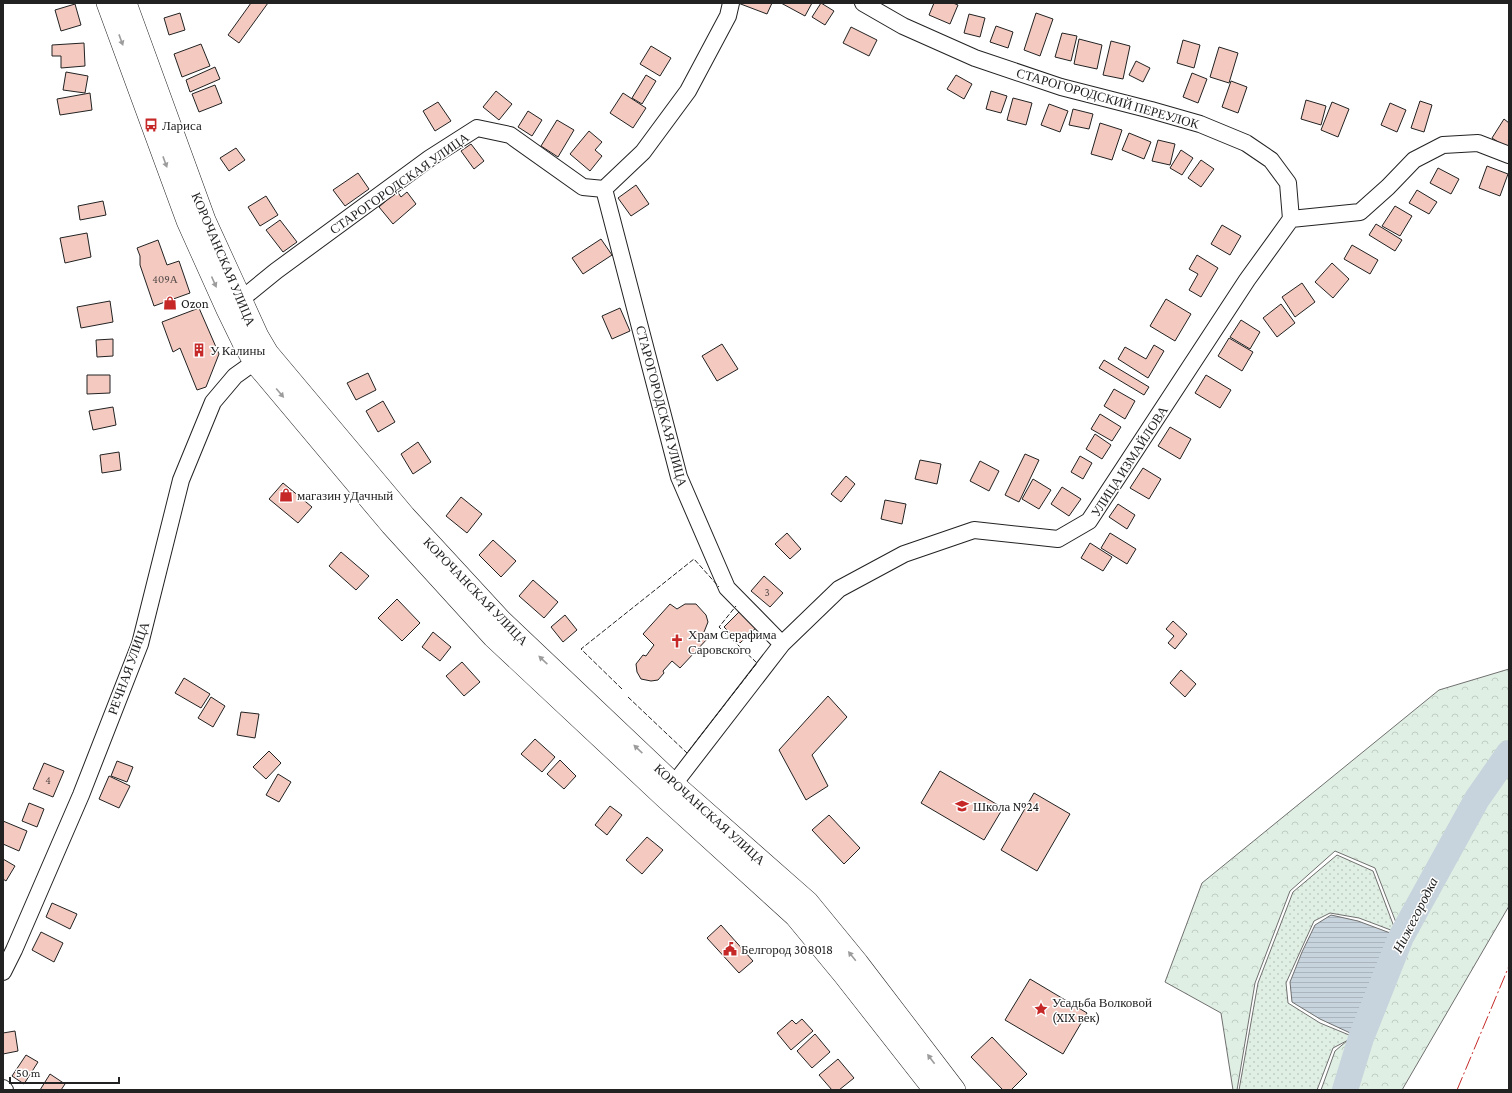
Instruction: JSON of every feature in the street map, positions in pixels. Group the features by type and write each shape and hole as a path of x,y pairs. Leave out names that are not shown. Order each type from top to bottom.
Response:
{"main road":[{"name":"КОРОЧАНСКАЯ УЛИЦА","path":"107,3 187,221 234,305 258,336 261,358 495,614 795,916 843,974 934,1090"},
{"name":"КОРОЧАНСКАЯ УЛИЦА","path":"126,3 205,220 234,305"},
{"name":"КОРОЧАНСКАЯ УЛИЦА","path":"669,790 808,902 858,963 954,1090"}],"street":[{"path":"604,189 643,152 688,92 728,16 731,3"},
{"name":"СТАРОГОРОДСКИЙ ПЕРЕУЛОК","path":"863,3 903,26 975,58 1061,87 1200,124 1246,143 1271,160 1288,183 1291,219"},
{"name":"СТАРОГОРОДСКАЯ УЛИЦА","path":"234,305 276,271 423,163 477,128 510,136 583,187 604,189 679,478 727,588 782,644"},
{"path":"1291,219 1360,212 1388,187 1414,160 1443,144 1478,143 1509,155"},
{"name":"УЛИЦА ИЗМАЙЛОВА","path":"669,790 782,644 839,589 904,554 974,530 1058,539 1089,521 1247,280 1291,219"},
{"name":"РЕЧНАЯ УЛИЦА","path":"3,972 81,795 140,644 181,480 213,402 235,376 261,358"}],"green space":[{"path":"1509,669 1509,748 1473,797 1400,933 1375,868 1335,851 1290,891 1255,983 1237,1090 1233,1090 1221,1013 1165,982 1202,883 1439,690"},
{"path":"1509,758 1509,906 1402,1090 1321,1090 1335,1051 1348,1040 1365,1040 1404,941 1483,797"},
{"path":"1337,855 1373,871 1396,932 1359,918 1330,913 1314,921 1286,983 1288,1003 1320,1023 1354,1037 1333,1048 1317,1090 1239,1090 1258,983 1293,892"}],"shaded area":[{"path":"1331,915 1358,921 1401,937 1361,1038 1320,1019 1292,1002 1290,982 1302,952 1315,925"}],"building":[{"path":"251,3 268,3 239,43 228,35"},
{"path":"738,3 772,3 767,14"},
{"path":"781,3 812,3 805,16"},
{"path":"821,3 834,11 825,25 812,17"},
{"path":"934,3 953,3 958,5 950,24 929,15"},
{"path":"75,4 81,25 61,31 55,10"},
{"path":"180,13 185,30 169,35 164,18"},
{"path":"1036,13 1053,19 1040,56 1024,50"},
{"path":"969,14 985,18 980,37 964,33"},
{"path":"996,26 1013,32 1008,48 990,42"},
{"path":"851,27 877,40 869,56 843,43"},
{"path":"1062,33 1077,36 1071,61 1055,57"},
{"path":"1079,39 1102,45 1097,69 1074,64"},
{"path":"1183,40 1200,45 1194,68 1177,63"},
{"path":"1111,41 1130,46 1123,79 1103,75"},
{"path":"84,43 85,66 61,68 61,56 52,56 52,45"},
{"path":"201,44 210,66 182,77 174,54"},
{"path":"651,46 671,58 660,76 640,64"},
{"path":"1219,47 1238,53 1229,83 1210,77"},
{"path":"1136,61 1150,68 1143,82 1129,75"},
{"path":"215,67 220,79 190,92 186,80"},
{"path":"66,72 88,76 85,93 63,90"},
{"path":"1192,73 1207,79 1198,103 1183,97"},
{"path":"646,75 656,81 642,104 632,98"},
{"path":"956,75 972,84 964,99 947,89"},
{"path":"1231,81 1247,87 1238,113 1222,107"},
{"path":"215,85 222,103 199,112 192,94"},
{"path":"496,91 512,104 499,120 483,107"},
{"path":"991,91 1007,96 1001,113 986,109"},
{"path":"90,93 92,110 60,115 57,99"},
{"path":"623,93 646,108 633,128 610,113"},
{"path":"1013,98 1032,103 1026,125 1007,120"},
{"path":"1306,100 1326,106 1321,125 1301,119"},
{"path":"1420,101 1432,105 1424,132 1411,128"},
{"path":"438,102 451,121 435,131 423,111"},
{"path":"1332,102 1349,109 1338,137 1321,130"},
{"path":"1390,103 1406,110 1397,132 1381,125"},
{"path":"1049,104 1068,111 1060,132 1041,125"},
{"path":"1073,109 1093,114 1089,129 1069,125"},
{"path":"528,111 542,120 532,136 518,127"},
{"path":"1504,119 1509,123 1509,149 1492,138"},
{"path":"557,120 574,130 558,157 541,146"},
{"path":"1100,123 1122,130 1112,160 1091,154"},
{"path":"589,131 602,142 595,150 602,156 590,171 570,154"},
{"path":"1129,133 1151,142 1144,159 1122,150"},
{"path":"1158,140 1175,144 1170,165 1152,161"},
{"path":"471,144 484,161 474,169 461,151"},
{"path":"236,148 245,160 229,171 220,158"},
{"path":"1181,150 1193,158 1182,175 1170,168"},
{"path":"1201,160 1214,169 1201,187 1188,178"},
{"path":"1487,166 1508,174 1500,196 1479,188"},
{"path":"1438,168 1459,179 1451,194 1430,183"},
{"path":"358,173 369,189 345,206 333,190"},
{"path":"636,185 649,204 631,216 618,198"},
{"path":"1417,190 1437,202 1429,214 1409,203"},
{"path":"397,191 401,197 407,192 416,204 393,224 379,207"},
{"path":"266,196 278,215 260,226 248,207"},
{"path":"103,201 106,215 80,220 78,206"},
{"path":"1395,206 1412,216 1400,236 1382,226"},
{"path":"280,220 297,242 283,252 266,230"},
{"path":"1376,224 1402,240 1395,251 1369,235"},
{"path":"1222,225 1241,236 1230,255 1211,244"},
{"path":"87,233 91,257 65,263 60,238"},
{"path":"601,239 612,255 583,274 572,258"},
{"path":"158,240 167,265 179,261 190,293 154,306 140,265 140,256 137,248"},
{"path":"1352,245 1378,260 1370,274 1344,259"},
{"path":"1197,255 1218,268 1201,297 1189,290 1198,274 1189,269"},
{"path":"1332,263 1349,279 1333,298 1315,282"},
{"path":"1302,283 1315,302 1295,317 1282,297"},
{"path":"1166,299 1191,314 1175,341 1150,326"},
{"path":"110,301 113,322 81,328 77,307"},
{"path":"1281,304 1295,323 1277,337 1263,318"},
{"name":"У Калины","path":"199,308 219,354 206,387 197,390 180,348 173,352 162,322"},
{"path":"620,308 630,331 612,339 602,316"},
{"path":"1241,320 1260,332 1250,349 1230,337"},
{"path":"1229,338 1253,352 1242,371 1218,356"},
{"path":"113,339 113,356 97,357 96,340"},
{"path":"722,344 738,369 717,381 702,356"},
{"path":"1154,345 1164,351 1148,378 1118,359 1125,347 1146,359"},
{"path":"1104,360 1149,387 1144,395 1099,368"},
{"path":"368,373 376,390 356,400 347,383"},
{"path":"87,375 110,375 110,393 87,394"},
{"path":"1206,375 1231,390 1220,408 1195,393"},
{"path":"1114,389 1135,401 1125,419 1104,406"},
{"path":"383,401 395,422 378,432 366,411"},
{"path":"113,407 116,425 93,430 89,411"},
{"path":"1100,414 1121,427 1112,441 1091,429"},
{"path":"1170,427 1191,439 1180,459 1158,446"},
{"path":"1095,434 1111,445 1102,459 1086,449"},
{"path":"418,442 431,462 413,474 401,454"},
{"path":"119,452 121,470 102,473 100,455"},
{"path":"1025,454 1039,460 1019,502 1005,495"},
{"path":"1080,456 1092,463 1083,479 1071,472"},
{"path":"920,460 941,464 937,484 915,479"},
{"path":"980,461 999,471 989,491 970,481"},
{"path":"1143,468 1161,479 1149,499 1130,488"},
{"path":"846,476 855,484 841,502 831,494"},
{"path":"1033,479 1051,490 1039,509 1022,499"},
{"path":"283,483 312,507 298,523 269,499"},
{"path":"1062,487 1081,499 1069,516 1051,504"},
{"path":"461,497 482,514 467,533 446,516"},
{"path":"885,500 906,504 902,524 881,519"},
{"path":"1118,504 1135,515 1127,529 1109,517"},
{"path":"787,533 801,549 790,559 775,544"},
{"path":"1110,533 1136,549 1127,564 1101,548"},
{"path":"493,540 516,561 501,577 479,555"},
{"path":"1090,543 1112,557 1103,571 1081,558"},
{"path":"341,552 369,576 356,590 329,566"},
{"path":"764,576 783,593 770,607 751,591"},
{"path":"533,580 558,602 544,618 519,596"},
{"path":"397,599 420,623 402,641 378,618"},
{"name":"Храм Серафима Саровского","path":"670,604 677,609 685,604 696,604 706,615 708,622 704,632 709,637 680,668 672,661 663,671 664,673 658,680 651,681 641,679 637,672 636,664 643,655 646,656 654,645 643,634"},
{"path":"742,609 759,625 740,643 724,627"},
{"path":"565,615 577,630 563,642 551,627"},
{"path":"1173,621 1187,634 1175,649 1168,643 1174,636 1166,629"},
{"path":"433,632 451,647 440,661 422,647"},
{"path":"462,662 480,682 464,696 446,676"},
{"path":"1181,670 1196,684 1185,697 1170,683"},
{"path":"184,678 210,694 201,708 175,693"},
{"path":"828,696 847,717 812,755 828,786 806,800 779,750"},
{"path":"211,697 225,706 213,727 198,718"},
{"path":"241,712 259,714 255,738 237,735"},
{"path":"535,739 555,757 542,772 521,754"},
{"path":"269,751 281,763 266,779 253,767"},
{"path":"560,760 576,776 564,789 547,774"},
{"path":"117,761 133,767 127,782 111,776"},
{"path":"44,763 64,771 53,797 33,789"},
{"name":"Школа №24","path":"940,771 1003,808 984,840 921,803"},
{"path":"278,774 291,782 279,802 266,795"},
{"path":"109,776 130,786 119,808 99,799"},
{"path":"1034,793 1070,814 1037,871 1001,850"},
{"path":"29,803 44,809 37,827 22,821"},
{"path":"610,806 622,815 607,835 595,825"},
{"path":"829,815 860,848 844,864 812,830"},
{"path":"3,821 27,831 19,851 3,844"},
{"path":"647,837 663,850 642,874 626,860"},
{"path":"3,859 15,866 6,881 3,879"},
{"path":"52,903 77,914 70,929 46,917"},
{"name":"Белгород 308018","path":"721,925 753,961 739,973 707,938"},
{"path":"41,932 63,943 54,962 32,950"},
{"path":"1030,979 1087,1013 1063,1054 1005,1020"},
{"path":"802,1019 813,1031 791,1050 777,1033 792,1020 796,1024"},
{"path":"15,1031 18,1051 3,1054 3,1033"},
{"path":"815,1034 830,1052 812,1068 797,1051"},
{"path":"992,1037 1027,1074 1011,1090 1003,1090 971,1057"},
{"path":"26,1055 38,1062 24,1084 12,1076"},
{"path":"838,1059 854,1078 839,1090 832,1090 819,1075"},
{"path":"50,1074 65,1084 61,1090 40,1090"}],"waterway":[{"name":"Нижегородка","path":"1345,1090 1361,1038 1401,937 1477,799 1509,753"}],"fence":[{"path":"622,689 581,649 694,559 719,587"},
{"path":"628,697 687,753 757,663 719,627 736,606"}],"power":[{"path":"1457,1090 1509,966"}],"place":[{"name":"Лариса","path":"151,125"},
{"name":"Ozon","path":"170,303"},
{"name":"У Калины","path":"199,350"},
{"name":"магазин уДачный","path":"286,495"},
{"name":"Храм Серафима Саровского","path":"677,641"},
{"name":"Школа №24","path":"962,806"},
{"name":"Белгород 308018","path":"730,949"},
{"name":"Усадьба Волковой (XIX век)","path":"1041,1009"}]}
